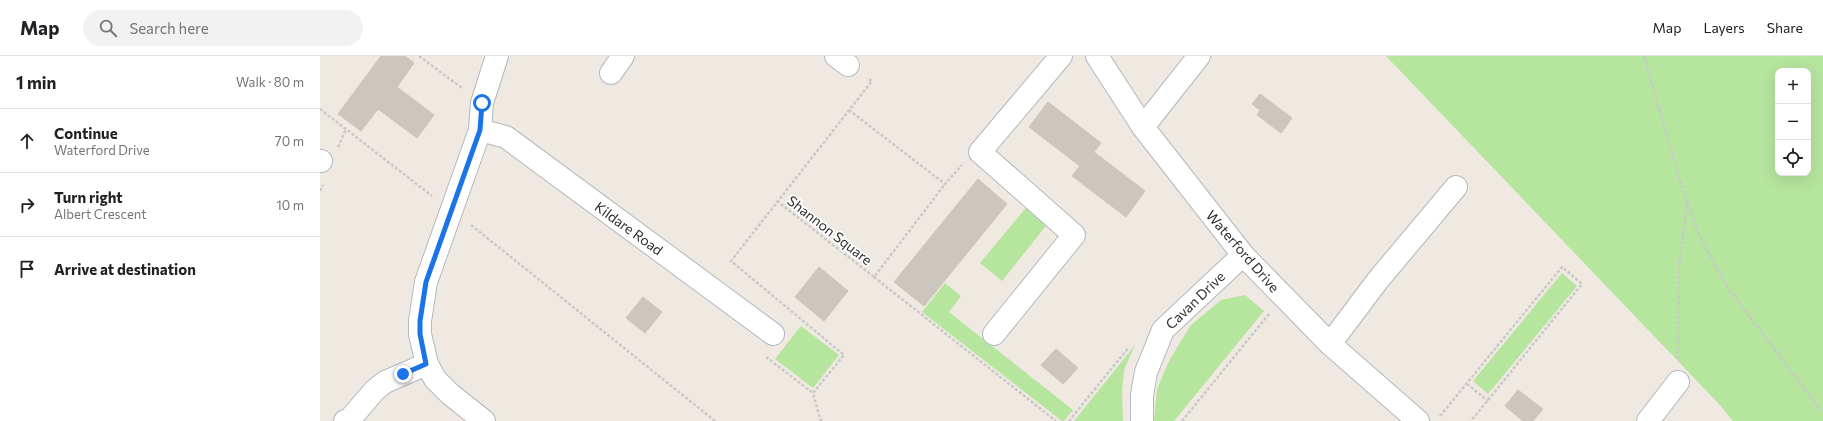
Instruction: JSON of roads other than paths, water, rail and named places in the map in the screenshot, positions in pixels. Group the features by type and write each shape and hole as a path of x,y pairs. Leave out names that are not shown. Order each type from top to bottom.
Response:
{"street":[{"path":"484,421 450,394 436,379 426,364 420,334 422,305 426,282 480,130 482,103 497,56"},
{"path":"994,334 1074,235 980,152 1061,56"},
{"name":"Waterford Drive","path":"1097,56 1143,127 1243,254 1330,344 1418,421"},
{"path":"1143,127 1199,56"},
{"name":"Kildare Road","path":"480,130 506,137 773,334"},
{"path":"1330,344 1378,280 1456,186"},
{"name":"Cavan Drive","path":"1142,421 1142,396 1146,372 1163,330 1243,254"},
{"path":"345,421 350,419 375,390 385,382 426,364"},
{"path":"1648,421 1678,382"}]}
